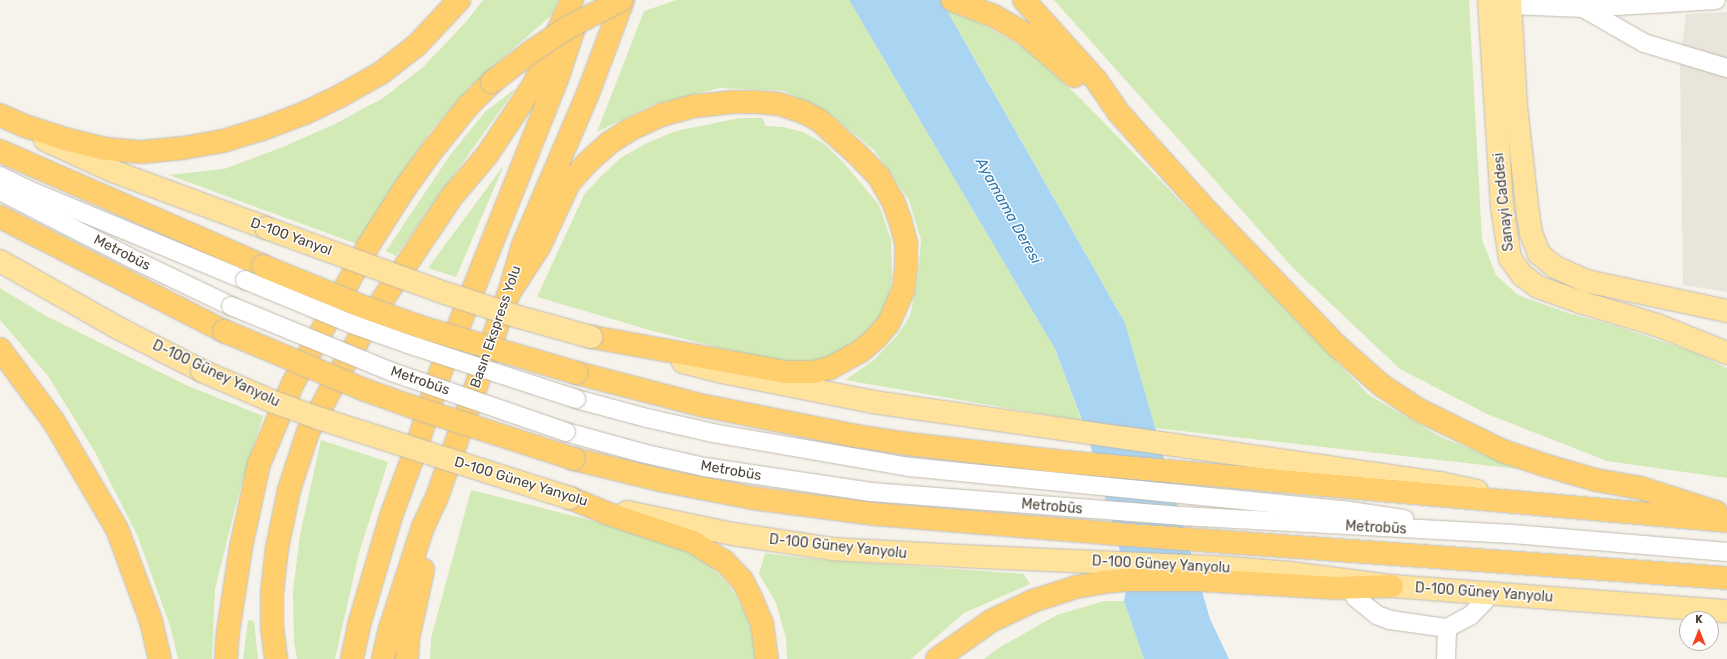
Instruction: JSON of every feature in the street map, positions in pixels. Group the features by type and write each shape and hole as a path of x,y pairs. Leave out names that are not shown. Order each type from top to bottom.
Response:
{"highway":[{"path":"0,116 65,139 106,150 142,152 183,148 224,141 260,130 304,113 342,95 382,73 416,45 459,0"},
{"path":"276,659 272,627 272,599 277,548 289,490 308,432 346,360 377,308 453,195 487,154 533,86 572,0"},
{"path":"352,659 359,625 391,516 440,373 556,79 583,0"},
{"path":"226,659 228,632 240,547 260,464 292,385 368,246 405,188 434,148 468,106 492,82 532,51 567,28 622,0"},
{"name":"Basın Ekspress Yolu","path":"383,659 390,629 423,528 437,497 509,293 523,244 587,96 622,0"},
{"path":"952,0 994,16 1024,33 1118,112"},
{"path":"1024,0 1096,80 1118,112 1208,212 1336,345 1381,385 1419,410 1503,451 1581,476 1648,490 1727,516"},
{"path":"509,293 538,247 569,183 588,162 609,143 629,130 660,115 695,106 731,102 756,102 780,104 803,112 819,120 858,154 879,177 893,201 906,243 906,268 903,290 888,324 876,338 856,354 830,368 812,372 786,372 591,337"},
{"path":"0,151 98,196 354,303 424,328 577,373 705,406 857,436 909,444 1056,461 1727,521"},
{"path":"0,217 224,331 322,373 378,395 574,459 664,481 752,498 873,514 1115,534 1727,578"},
{"path":"0,348 54,422 117,529 151,621 160,659"},
{"path":"407,659 410,626 434,526 437,497"},
{"path":"570,498 609,514 692,542 724,561 742,580 752,600 762,624 767,659"},
{"path":"937,659 991,621 1033,601 1076,587 1103,582 1128,580 1200,580 1348,587 1392,586"}],"main road":[{"name":"Sanayi Caddesi","path":"1488,0 1502,207 1510,258 1522,276 1538,287 1580,302 1657,325 1727,353"},
{"name":"Sanayi Caddesi","path":"1510,2 1516,106 1528,214 1531,233 1539,254 1556,267 1586,281 1727,311"},
{"name":"D-100 Yanyol","path":"0,116 44,140 114,172 445,293 519,317 722,372 873,402 1440,483 1539,505"},
{"name":"D-100 Güney Yanyolu","path":"0,261 118,328 202,371 274,402 321,419 570,498 696,527 777,542 832,549 980,558 1229,568 1290,573 1392,586 1727,611"}],"street":[{"path":"1510,2 1579,4 1716,0"},
{"path":"1579,4 1644,43 1727,68"},
{"name":"Metrobüs","path":"0,176 31,191 245,280 408,344 576,399 647,418 713,433 910,468 1343,510 1513,534"},
{"name":"Metrobüs","path":"0,191 139,262 231,306 392,372 566,432 642,453 704,467 871,492 1181,516 1513,534 1727,552"},
{"path":"1348,587 1356,598 1377,615 1390,620 1446,628 1470,616 1492,593"},
{"path":"1446,628 1446,659"}],"shaded area":[{"path":"1727,12 1727,292 1683,285 1680,63 1686,14"}],"green space":[{"path":"483,0 558,0 553,14 471,86 429,133 357,244 169,175 224,169 283,147 337,123 383,98 423,67 465,23"},
{"path":"677,0 849,0 1055,349 1082,421 845,380 874,360 897,336 910,316 918,277 921,240 909,200 874,150 831,115 784,91 720,88 652,105 597,132 644,11"},
{"path":"1054,0 1469,0 1482,240 1496,275 1518,295 1568,313 1616,326 1693,352 1727,368 1727,478 1607,461 1487,414 1400,369 1294,269"},
{"path":"947,10 982,24 1026,49 1081,99 1369,395 1441,437 1519,469 1155,428 1125,323"},
{"path":"516,88 396,256 386,251 450,155 485,112"},
{"path":"740,118 763,118 765,126 783,127 803,132 823,143 843,162 879,205 891,240 892,276 890,294 877,326 857,346 811,364 763,359 653,331 537,297 584,195 599,178 622,157 647,143 676,131"},
{"path":"504,165 456,277 428,268"},
{"path":"0,288 46,316 186,385 263,416 238,497 215,589 212,659 178,659 170,626 138,537 95,452 48,376 0,320"},
{"path":"321,440 388,462 359,553 335,659 297,659 294,641 293,592 300,535"},
{"path":"471,490 657,537 706,562 729,585 747,616 755,647 756,659 430,659 431,638"},
{"path":"765,553 812,559 1024,574 1030,584 964,613 911,659 787,659 786,638 776,603 759,574"},
{"path":"1104,601 1124,601 1144,659 984,659 1000,647 1057,615"},
{"path":"248,620 254,621 258,659 243,659"}],"water":[{"name":"Ayamama Deresi","path":"849,0 941,0 1125,323 1210,619 1229,659 1144,659 1124,601 1128,580 1087,433 1055,349"}]}
